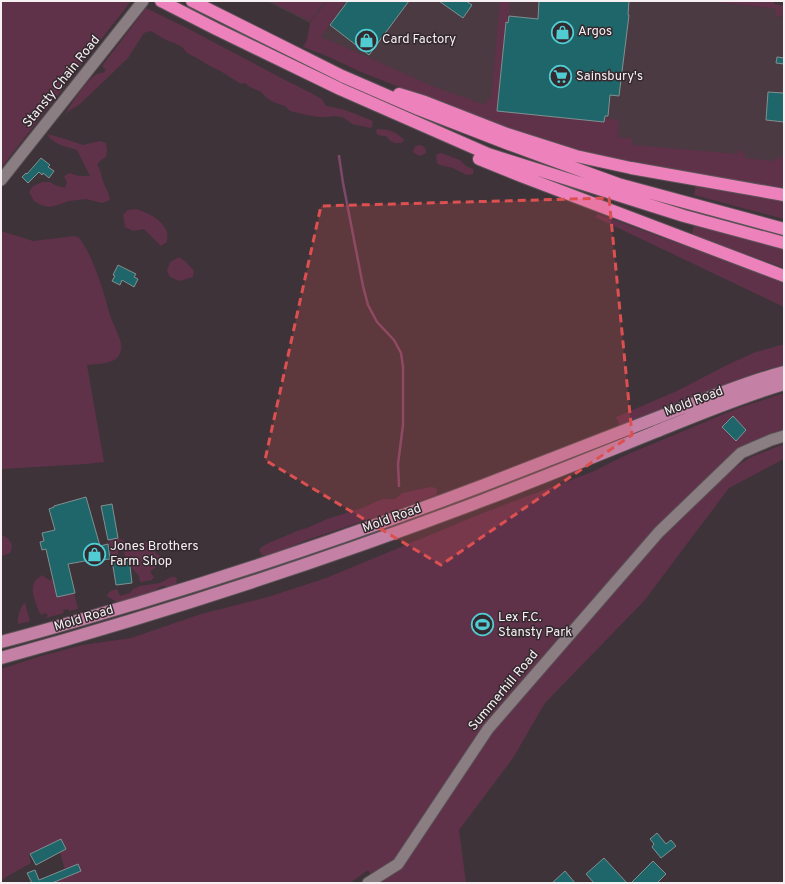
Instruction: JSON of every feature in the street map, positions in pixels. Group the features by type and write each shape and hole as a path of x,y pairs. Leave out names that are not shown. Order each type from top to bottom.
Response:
{"highway":[{"path":"161,1 216,30 326,82 488,154 684,216 784,243"},
{"path":"192,1 342,76 426,112 514,146 618,184 784,228"},
{"path":"342,76 425,102 506,134 576,156 631,168 784,195"},
{"path":"326,82 396,120 454,148 521,176 784,276"}],"main road":[{"name":"Mold Road","path":"1,642 203,583 300,552 485,485 755,380 784,372"},
{"name":"Mold Road","path":"1,658 182,604 339,553 483,500 766,389 784,384"}],"street":[{"name":"Stansty Chain Road","path":"1,180 143,1"},
{"name":"Summerhill Road","path":"368,883 398,864 488,729 659,532 740,453 784,436"}],"highlighted area":[{"path":"609,198 632,435 441,565 265,460 321,206"}],"shaded area":[{"path":"1,1 131,1 1,168"},
{"path":"266,1 327,1 310,23"},
{"path":"270,1 325,1 310,21"},
{"path":"327,1 345,1 321,37 432,86 486,105 487,99 491,100 500,1 510,1 508,23 506,23 497,111 604,122 604,118 618,120 618,137 632,139 632,145 738,154 738,150 740,150 745,154 745,158 772,161 784,155 784,190 631,161 576,153 361,72 327,56 303,47 307,40 310,23"},
{"path":"335,1 708,1 777,9 776,16 784,17 784,179 575,144 307,40"},
{"path":"708,1 774,2 774,4 784,6 784,17 776,16 776,9"},
{"path":"146,8 311,93 322,99 326,106 342,109 373,121 372,127 352,124 342,117 319,117 290,111 285,106 273,102 261,92 245,83 241,84 187,53 182,47 151,31 144,33 128,58 80,104 65,115 88,81 97,74 103,73 106,70 102,66"},
{"path":"377,129 392,132 399,135 404,140 400,143 393,142 386,136 377,134"},
{"path":"47,134 83,145 100,141 106,143 106,157 97,165 110,200 102,203 86,199 69,201 49,207 34,201 29,192 33,186 42,182 49,182 65,188 67,182 64,176 70,173 79,176 90,176 77,150 56,143"},
{"path":"420,145 426,150 426,153 420,156 414,153 413,150 416,146"},
{"path":"441,153 460,160 466,166 473,169 473,174 466,175 453,168 440,165 437,163 436,157 437,154"},
{"path":"696,184 784,201 784,219 694,195"},
{"path":"136,209 150,215 162,223 167,232 167,242 161,246 144,229 133,231 125,227 123,215 128,210"},
{"path":"598,214 784,282 784,307 595,217"},
{"path":"694,224 784,249 784,268 692,235"},
{"path":"1,231 33,241 75,236 83,243 90,257 100,280 110,316 119,336 121,346 119,355 114,360 87,365 104,462 1,469"},
{"path":"179,257 194,271 193,277 179,281 170,277 167,271 170,262"},
{"path":"784,344 784,365 764,370 682,402 681,400 656,412 620,426 616,417 677,391 753,353"},
{"path":"784,393 784,433 764,439 724,475 749,458 784,444 784,459 729,488 644,601 545,703 513,758 459,830 466,883 364,883 372,877 368,870 350,883 53,883 81,871 78,864 65,870 60,852 66,849 61,839 30,854 31,863 1,880 1,669 41,656 83,645 131,638 201,614 268,597 326,578 483,513 592,472 626,455 736,409"},
{"path":"431,487 436,488 436,495 393,511 307,540 270,555 262,555 259,550 271,542 327,519 365,507 383,499 395,499 402,493"},
{"path":"1,534 9,540 12,547 10,553 1,556"},
{"path":"118,538 137,547 140,543 145,541 152,546 156,553 160,556 160,561 155,568 150,571 154,578 152,580 140,582 139,576 132,568 131,558 125,558 124,551 122,550 119,550 119,559 115,568 112,569 109,540"},
{"path":"42,575 49,580 53,579 74,593 78,609 69,611 68,609 63,610 64,613 46,618 48,615 44,613 42,615 38,610 34,598 33,584"},
{"path":"171,577 175,577 177,579 176,584 172,587 163,586 158,588 154,593 118,603 107,596 109,592 115,589 117,589 120,596 130,593 133,589 140,586 160,583"},
{"path":"24,603 30,621 18,624 19,613"}],"building":[{"path":"348,1 409,1 369,55 330,25"},
{"path":"439,1 466,1 472,5 463,18"},
{"name":"Sainsbury's","path":"539,1 629,1 629,15 619,96 610,95 608,116 605,116 604,122 497,111 506,22 508,23 509,16 538,19"},
{"path":"777,57 784,58 784,64 776,63"},
{"path":"768,92 784,93 784,122 766,120"},
{"path":"41,158 50,165 48,167 54,171 49,178 43,173 42,175 39,172 28,183 22,177 26,173 27,174"},
{"path":"118,265 136,274 134,277 138,279 134,287 122,280 120,285 112,281"},
{"path":"733,416 746,430 736,441 722,427"},
{"path":"86,497 100,546 108,544 110,559 102,560 102,558 68,564 75,593 57,597 46,549 42,550 40,542 44,541 42,533 55,530 49,509 54,506"},
{"path":"112,504 118,538 108,540 101,506"},
{"path":"129,558 132,583 116,585 112,560"},
{"path":"657,833 666,844 671,840 676,846 661,858 652,847 654,844 650,839"},
{"path":"61,839 66,849 36,865 30,854"},
{"path":"604,858 627,883 594,883 586,874"},
{"path":"653,861 666,874 657,883 631,883"},
{"path":"78,864 81,871 52,883 32,883 27,873 35,870 39,880"},
{"path":"565,871 575,883 552,883"}],"waterway":[{"path":"339,156 363,286 368,305 377,322 394,340 401,353 403,367 403,425 398,464 399,486"}],"place":[{"name":"Argos","path":"562,32"},
{"name":"Card Factory","path":"366,40"},
{"name":"Sainsbury's","path":"561,77"},
{"name":"Jones Brothers Farm Shop","path":"94,554"},
{"name":"Lex F.C. Stansty Park","path":"483,625"}]}
